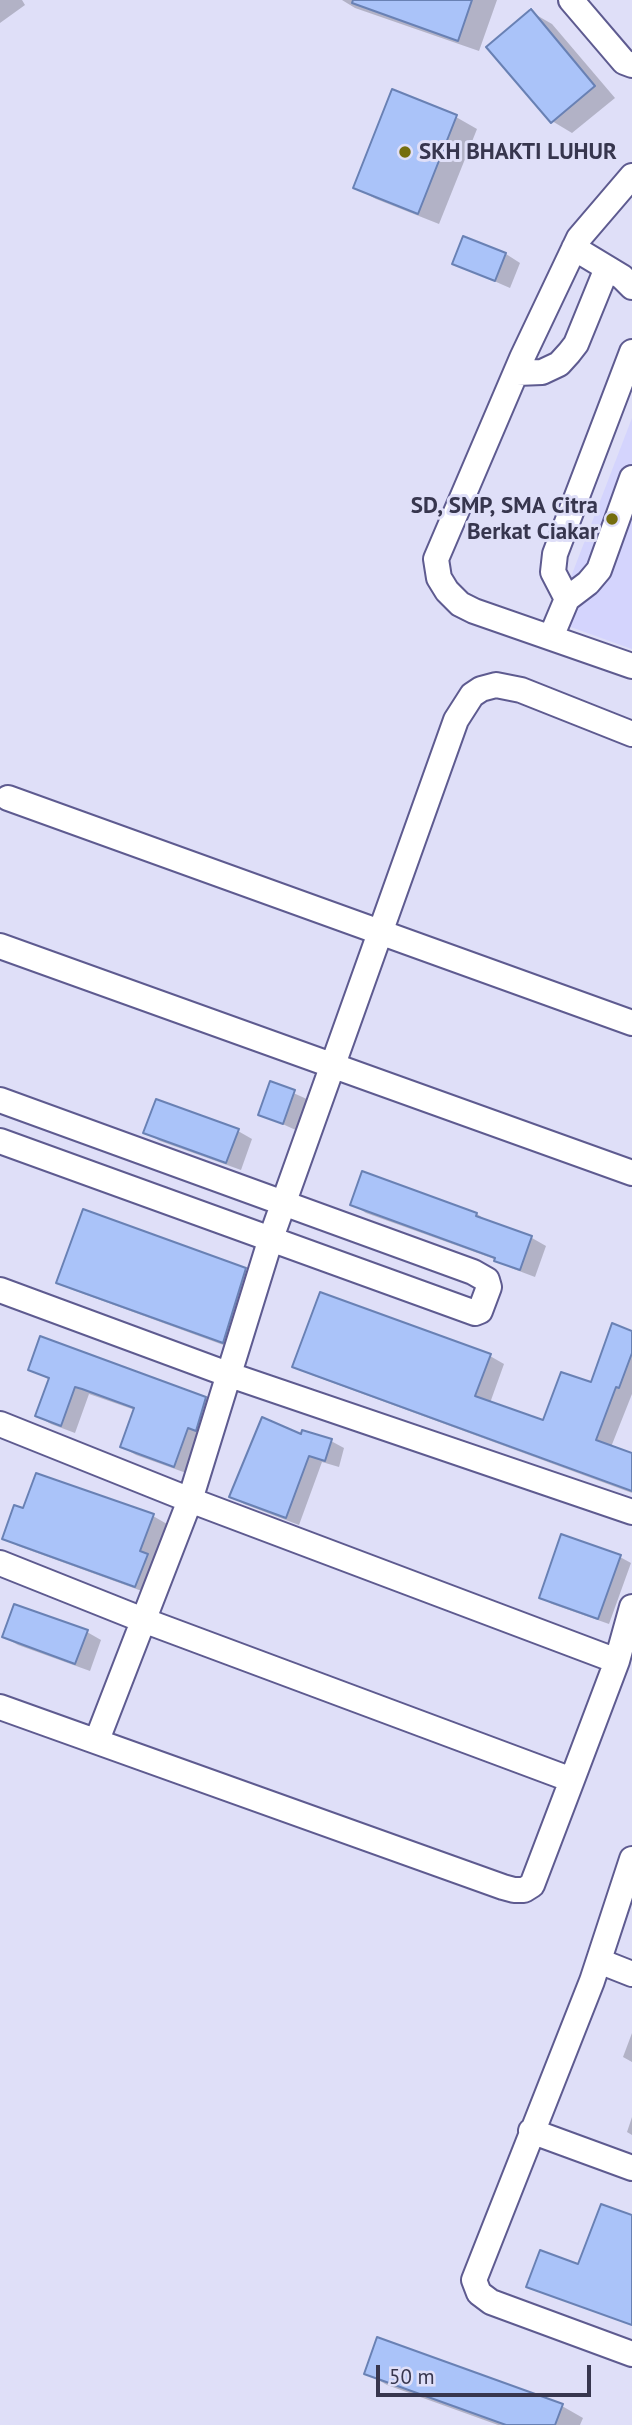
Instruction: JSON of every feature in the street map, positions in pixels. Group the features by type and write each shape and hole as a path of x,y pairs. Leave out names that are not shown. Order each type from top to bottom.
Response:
{"street":[{"path":"570,0 624,62 632,65"},
{"path":"632,176 579,238 436,559 439,578 447,592 460,604 632,666"},
{"path":"574,248 632,287"},
{"path":"517,373 542,372 559,363 569,353 576,344 607,268"},
{"path":"567,599 553,572 555,554 632,352"},
{"path":"551,637 567,599 588,583 599,570 632,478"},
{"path":"97,1740 190,1500 271,1238 456,720 472,695 496,685 522,690 632,734"},
{"path":"8,798 632,1023"},
{"path":"0,946 632,1173"},
{"path":"0,1100 473,1272 487,1280 489,1287 480,1311 475,1313 0,1141"},
{"path":"0,1290 230,1375 632,1512"},
{"path":"0,1424 190,1500 617,1661"},
{"path":"0,1563 143,1620 572,1780"},
{"path":"0,1707 514,1891 524,1890 532,1885 617,1661 632,1607"},
{"path":"632,1859 621,1931 599,1961 474,2280 475,2287 491,2302 632,2354"},
{"path":"599,1961 632,1973"},
{"path":"531,2131 632,2168"}],"shaded area":[{"name":"SD, SMP, SMA Citra Berkat Ciakar","path":"632,418 632,649 554,621"}],"building":[{"path":"353,0 472,0 458,41 352,3"},
{"path":"531,9 595,86 551,123 486,47"},
{"name":"SKH BHAKTI LUHUR","path":"392,89 457,115 418,214 353,188"},
{"path":"463,236 506,253 495,281 452,264"},
{"path":"270,1081 295,1090 283,1124 258,1115"},
{"path":"156,1099 239,1129 226,1163 143,1133"},
{"path":"362,1171 532,1236 520,1270 494,1261 495,1258 350,1205"},
{"path":"83,1209 246,1268 223,1343 56,1283"},
{"path":"320,1292 491,1354 475,1396 543,1420 561,1372 591,1382 612,1323 632,1331 632,1353 596,1440 632,1453 632,1491 292,1367"},
{"path":"40,1336 206,1397 196,1431 188,1428 174,1467 120,1447 134,1408 75,1387 61,1426 35,1416 49,1378 28,1370"},
{"path":"262,1417 301,1434 302,1430 332,1439 325,1461 309,1456 286,1518 229,1497"},
{"path":"36,1473 154,1514 140,1551 148,1554 135,1587 2,1539 14,1505 23,1508"},
{"path":"561,1534 621,1555 598,1619 539,1598"},
{"path":"14,1604 88,1630 75,1664 2,1637"},
{"path":"601,2204 632,2215 632,2325 526,2287 540,2250 578,2264"},
{"path":"377,2337 563,2404 555,2425 506,2425 364,2374"}],"place":[{"name":"SKH BHAKTI LUHUR","path":"405,152"},
{"name":"SD, SMP, SMA Citra Berkat Ciakar","path":"612,519"}]}
